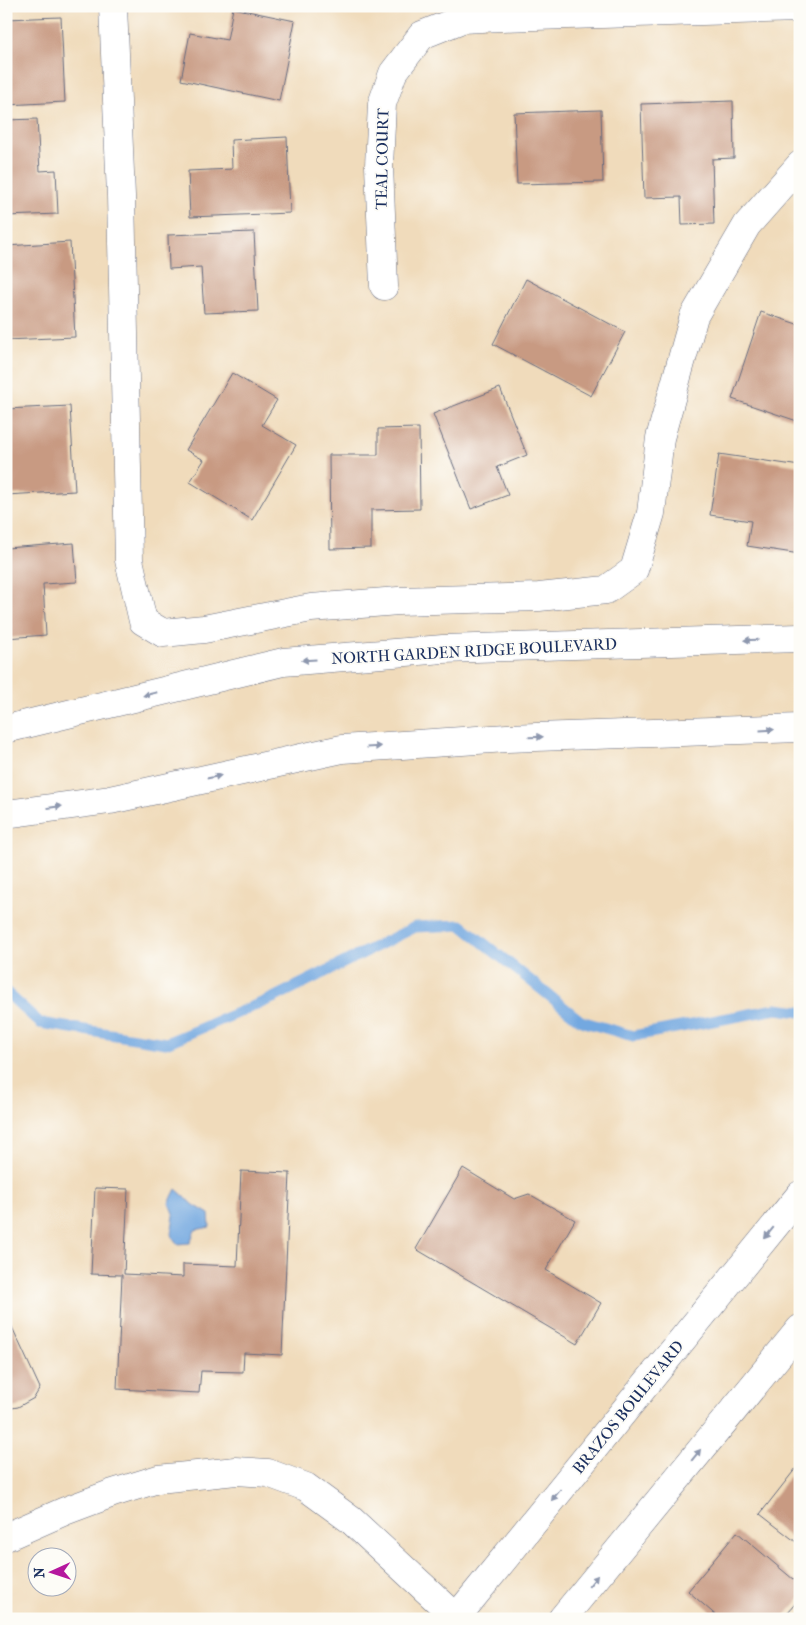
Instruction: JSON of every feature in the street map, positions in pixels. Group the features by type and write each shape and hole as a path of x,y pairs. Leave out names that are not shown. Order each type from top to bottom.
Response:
{"main road":[{"path":"114,6 121,196 130,560 143,621 163,632 204,629 311,608 398,601 539,597 606,590 634,570 651,513 660,438 694,316 748,225 800,165"},
{"name":"TEAL COURT","path":"384,286 379,166 382,104 393,73 422,35 462,19 800,8"},
{"name":"NORTH GARDEN RIDGE BOULEVARD","path":"6,729 283,662 443,649 800,638"},
{"path":"6,814 110,800 342,750 507,738 800,728"},
{"name":"BRAZOS BOULEVARD","path":"456,1618 800,1195"},
{"path":"562,1619 800,1328"},
{"path":"6,1537 65,1511 158,1479 236,1471 268,1473 306,1487 351,1520 456,1618"}],"water":[{"path":"176,1189 194,1205 209,1214 210,1227 195,1230 190,1243 177,1244 171,1234 174,1216 169,1203"}],"building":[{"path":"233,8 295,21 279,101 181,80 190,33 227,40"},
{"path":"61,17 65,102 6,105 6,19"},
{"path":"733,101 734,158 712,159 714,224 682,225 681,197 644,198 641,104"},
{"path":"601,110 603,182 517,184 514,113"},
{"path":"37,119 40,171 56,170 58,214 6,216 6,120"},
{"path":"287,137 290,213 190,217 188,171 232,169 231,140"},
{"path":"254,232 258,311 204,313 201,267 169,269 168,235"},
{"path":"70,242 75,337 6,340 6,246"},
{"path":"526,279 625,332 591,396 493,344"},
{"path":"761,312 800,325 800,422 732,399"},
{"path":"232,373 277,400 262,425 296,445 252,520 190,482 204,460 186,450"},
{"path":"500,388 527,455 497,467 508,495 471,509 433,414"},
{"path":"70,406 75,491 6,495 6,409"},
{"path":"419,428 420,509 371,510 371,548 330,549 329,455 378,455 378,429"},
{"path":"719,454 800,466 800,554 747,546 751,521 710,515"},
{"path":"74,543 77,582 43,584 46,635 6,638 6,548"},
{"path":"463,1168 514,1199 529,1194 575,1220 546,1270 601,1303 577,1344 416,1249"},
{"path":"241,1171 290,1173 282,1355 244,1353 243,1372 201,1371 199,1393 117,1389 122,1275 91,1274 95,1188 128,1189 124,1274 183,1277 183,1264 237,1266"},
{"path":"6,1314 40,1388 34,1398 18,1407 6,1409"},
{"path":"800,1463 800,1545 760,1514"},
{"path":"737,1532 800,1585 800,1598 782,1619 720,1619 688,1591"}],"waterway":[{"path":"6,992 40,1023 166,1043 273,998 415,927 461,925 581,1021 633,1036 776,1009 800,1012"}]}
